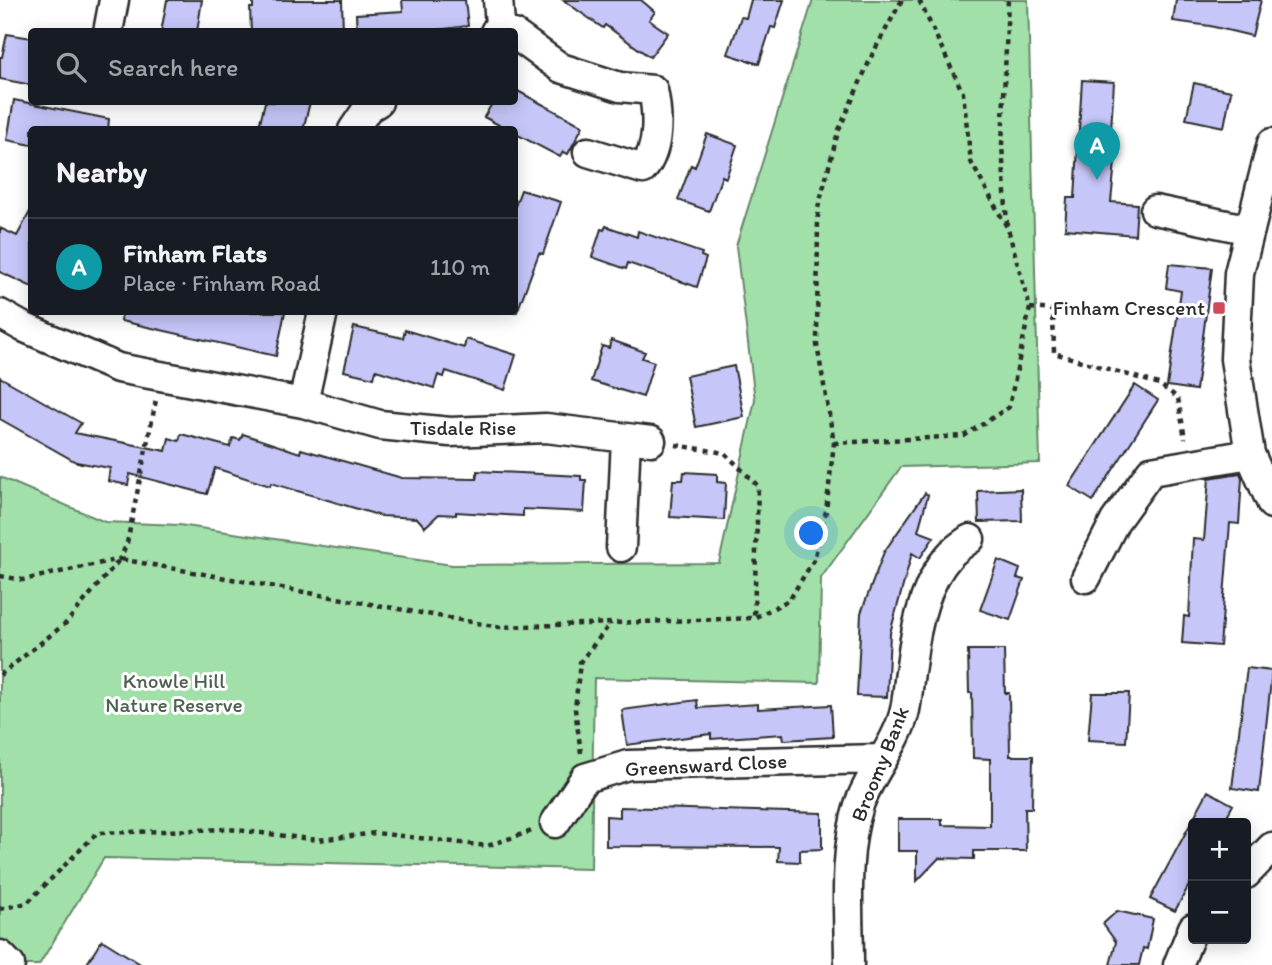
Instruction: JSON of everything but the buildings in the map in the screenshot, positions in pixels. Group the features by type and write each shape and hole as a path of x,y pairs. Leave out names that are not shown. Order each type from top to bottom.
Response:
{"street":[{"path":"109,28 114,0"},
{"path":"518,35 561,68 620,88 653,90 659,116 649,161 643,169 588,152"},
{"path":"356,126 373,105"},
{"path":"1272,143 1239,273 1235,359 1250,454 1272,504"},
{"path":"1156,210 1250,230"},
{"name":"Tisdale Rise","path":"0,314 23,327 118,368 303,403 380,425 450,432 546,428 638,440"},
{"path":"303,403 322,315"},
{"path":"621,547 638,440"},
{"path":"1086,578 1115,520 1151,471 1250,454"},
{"name":"Broomy Bank","path":"849,965 849,847 860,804 881,759 895,739 904,713 912,653 923,605 936,576 949,556 970,539"},
{"name":"Greensward Close","path":"585,778 628,765 881,759"},
{"path":"555,823 585,778"},
{"path":"1251,869 1272,846"},
{"path":"1178,965 1188,940"},
{"path":"0,955 10,965"}],"path":[{"path":"0,576 23,580 120,559 499,627 754,618 789,600 814,560 826,511 834,443 817,345 818,208 838,132 873,53 902,0"},
{"path":"834,443 964,436 1009,407 1030,308 1007,229 971,162 963,93 919,0"},
{"path":"1007,229 1002,145 1008,0"},
{"path":"1030,308 1053,310 1054,353 1159,384 1178,398 1190,465"},
{"path":"0,675 65,624 120,559 127,543 161,376"},
{"path":"638,440 725,453 758,485 754,618"},
{"path":"585,778 575,709 580,662 611,623"},
{"path":"0,909 27,903 97,833 229,830 318,840 376,833 487,846 555,823"}],"green space":[{"name":"Knowle Hill Nature Reserve","path":"813,0 1028,0 1040,463 901,467 821,578 819,683 594,678 591,869 104,858 39,965 13,965 0,951 0,477 105,522 179,525 452,565 719,563 755,400 736,246"}],"place":[{"name":"Finham Flats","path":"1097,180"},
{"name":"Finham Crescent","path":"1219,308"}]}
